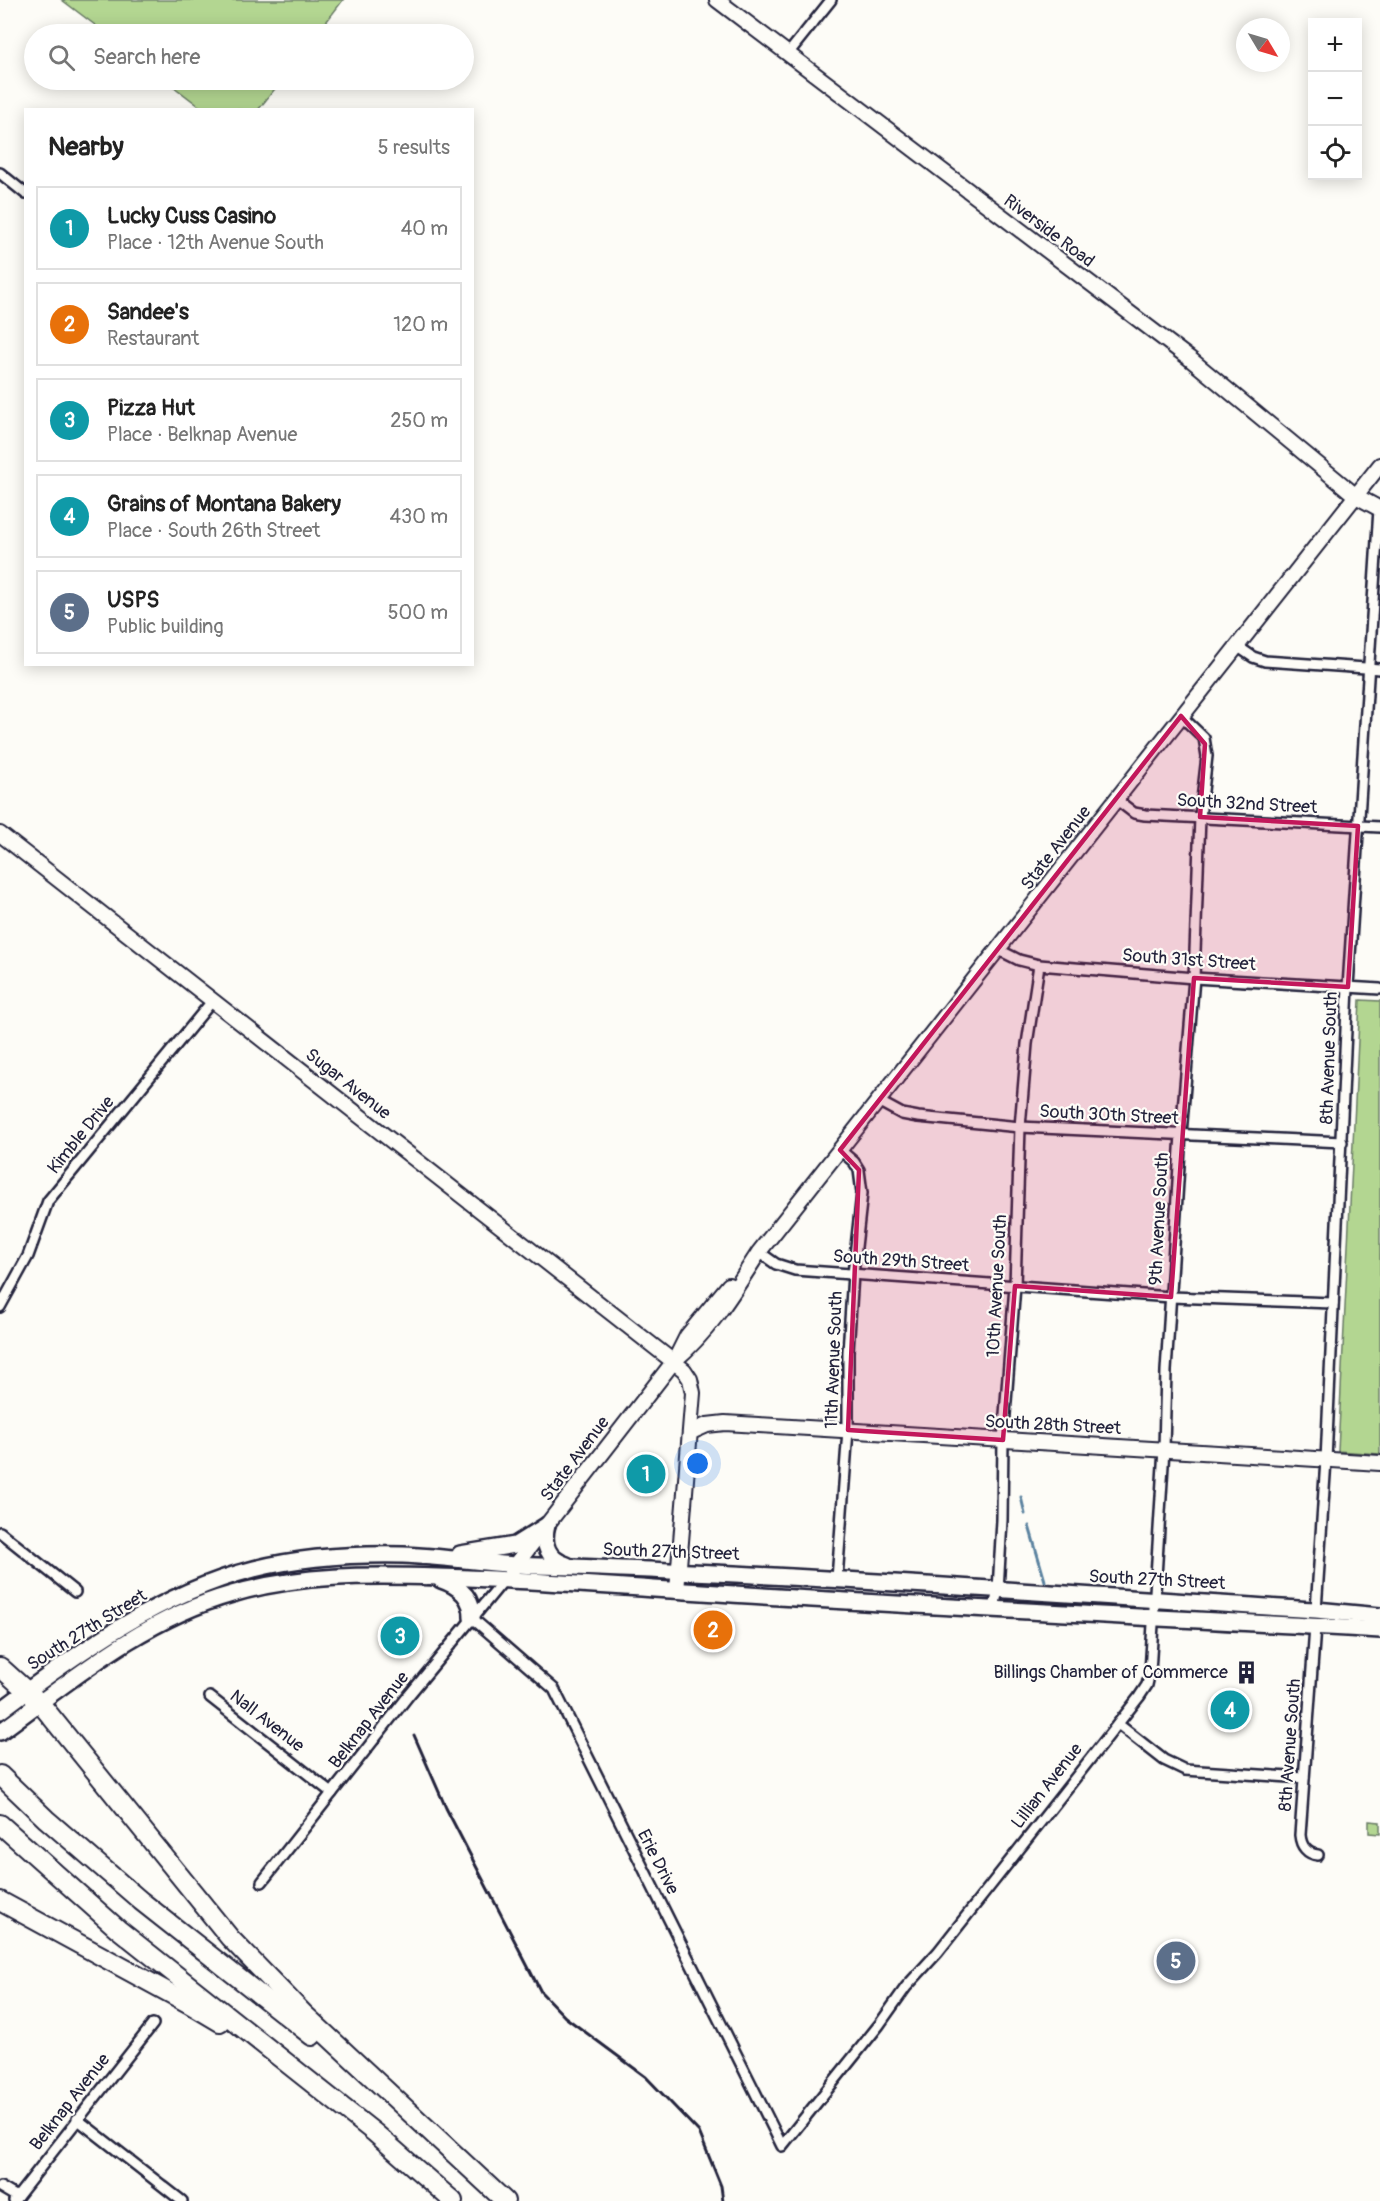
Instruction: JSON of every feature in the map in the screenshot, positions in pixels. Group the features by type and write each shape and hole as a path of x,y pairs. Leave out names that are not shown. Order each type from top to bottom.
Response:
{"highway":[{"path":"0,1666 34,1696 230,1938 303,2013 505,2201"},
{"path":"0,1774 46,1819 141,1901 434,2136"},
{"path":"0,1824 118,1929 375,2133 453,2201"},
{"path":"0,1901 197,2008 231,2029 375,2133"}],"main road":[{"name":"Riverside Road","path":"717,0 1188,358 1356,496 1380,509"},
{"name":"State Avenue","path":"504,1580 674,1361 682,1343 709,1308 759,1252 1380,465"},
{"name":"Sugar Avenue","path":"0,834 575,1287 674,1361 690,1379 693,1393 677,1591"},
{"name":"South 28th Street","path":"693,1405 706,1416 725,1423"},
{"name":"South 28th Street","path":"691,1432 700,1427 725,1423 1380,1463"},
{"path":"424,1557 512,1546 547,1525"},
{"path":"547,1525 544,1538 549,1554 557,1561 574,1567"},
{"name":"South 27th Street","path":"34,1696 135,1618 219,1579 266,1566 326,1557 403,1556 515,1566 679,1570 1380,1616"},
{"name":"South 27th Street","path":"0,1712 34,1696 130,1639 199,1604 269,1584 359,1575 504,1580 1380,1630"},
{"path":"430,1577 452,1584 463,1591 470,1604 472,1618"},
{"path":"0,1732 34,1696"}],"street":[{"path":"787,55 831,0"},
{"path":"0,173 24,192"},
{"name":"8th Avenue South","path":"1316,1610 1326,1460 1348,987 1380,509"},
{"path":"1237,646 1253,657 1264,661 1380,669"},
{"name":"9th Avenue South","path":"1118,1724 1147,1685 1150,1672 1181,1134 1194,978 1200,818 1207,756 1204,738 1181,716"},
{"name":"South 32nd Street","path":"1117,800 1134,813 1380,827"},
{"name":"South 31st Street","path":"999,950 1019,960 1039,965 1194,978 1380,989"},
{"name":"10th Avenue South","path":"994,1608 998,1590 1003,1440 1015,1286 1020,1127 1027,1044 1039,965"},
{"name":"Kimble Drive","path":"0,1307 28,1256 48,1201 213,1000"},
{"name":"South 30th Street","path":"878,1101 902,1114 918,1118 1020,1127 1342,1142"},
{"name":"11th Avenue South","path":"837,1579 848,1430 848,1352 861,1179 854,1162 840,1150"},
{"name":"South 29th Street","path":"759,1252 776,1264 795,1270 1171,1297 1334,1303"},
{"path":"0,1532 75,1592"},
{"name":"Belknap Avenue","path":"262,1882 504,1580"},
{"name":"Erie Drive","path":"472,1618 554,1689 782,2146"},
{"name":"8th Avenue South","path":"1315,1627 1300,1841 1306,1850 1318,1855"},
{"name":"Nall Avenue","path":"210,1697 332,1793"},
{"path":"1118,1724 1164,1760 1185,1770 1304,1778"},
{"name":"Lillian Avenue","path":"782,2146 879,2025 906,1987 938,1952 1118,1724"},
{"name":"Belknap Avenue","path":"15,2199 153,2024"},
{"path":"77,2119 182,2201"},
{"path":"0,2187 15,2199"}],"highlighted area":[{"path":"1181,716 1205,744 1200,817 1358,826 1348,987 1194,978 1171,1297 1015,1286 1003,1440 848,1430 859,1170 840,1150"}],"green space":[{"path":"62,0 343,0 325,24 94,24"},
{"path":"178,90 274,90 260,108 202,108"},
{"path":"1360,1000 1380,1001 1380,1454 1338,1451"},
{"path":"1369,1821 1380,1822 1380,1834 1369,1833"}],"waterway":[{"path":"1021,1497 1025,1514"},
{"path":"1029,1526 1045,1581"}],"railway":[{"path":"414,1735 446,1808 541,1992 565,2017 646,2077 699,2132 721,2186 723,2201"}],"place":[{"name":"Lucky Cuss Casino","path":"646,1474"},
{"name":"Sandee's","path":"713,1630"},
{"name":"Pizza Hut","path":"400,1636"},
{"name":"Billings Chamber of Commerce","path":"1246,1672"},
{"name":"Grains of Montana Bakery","path":"1230,1710"},
{"name":"USPS","path":"1176,1961"}]}
